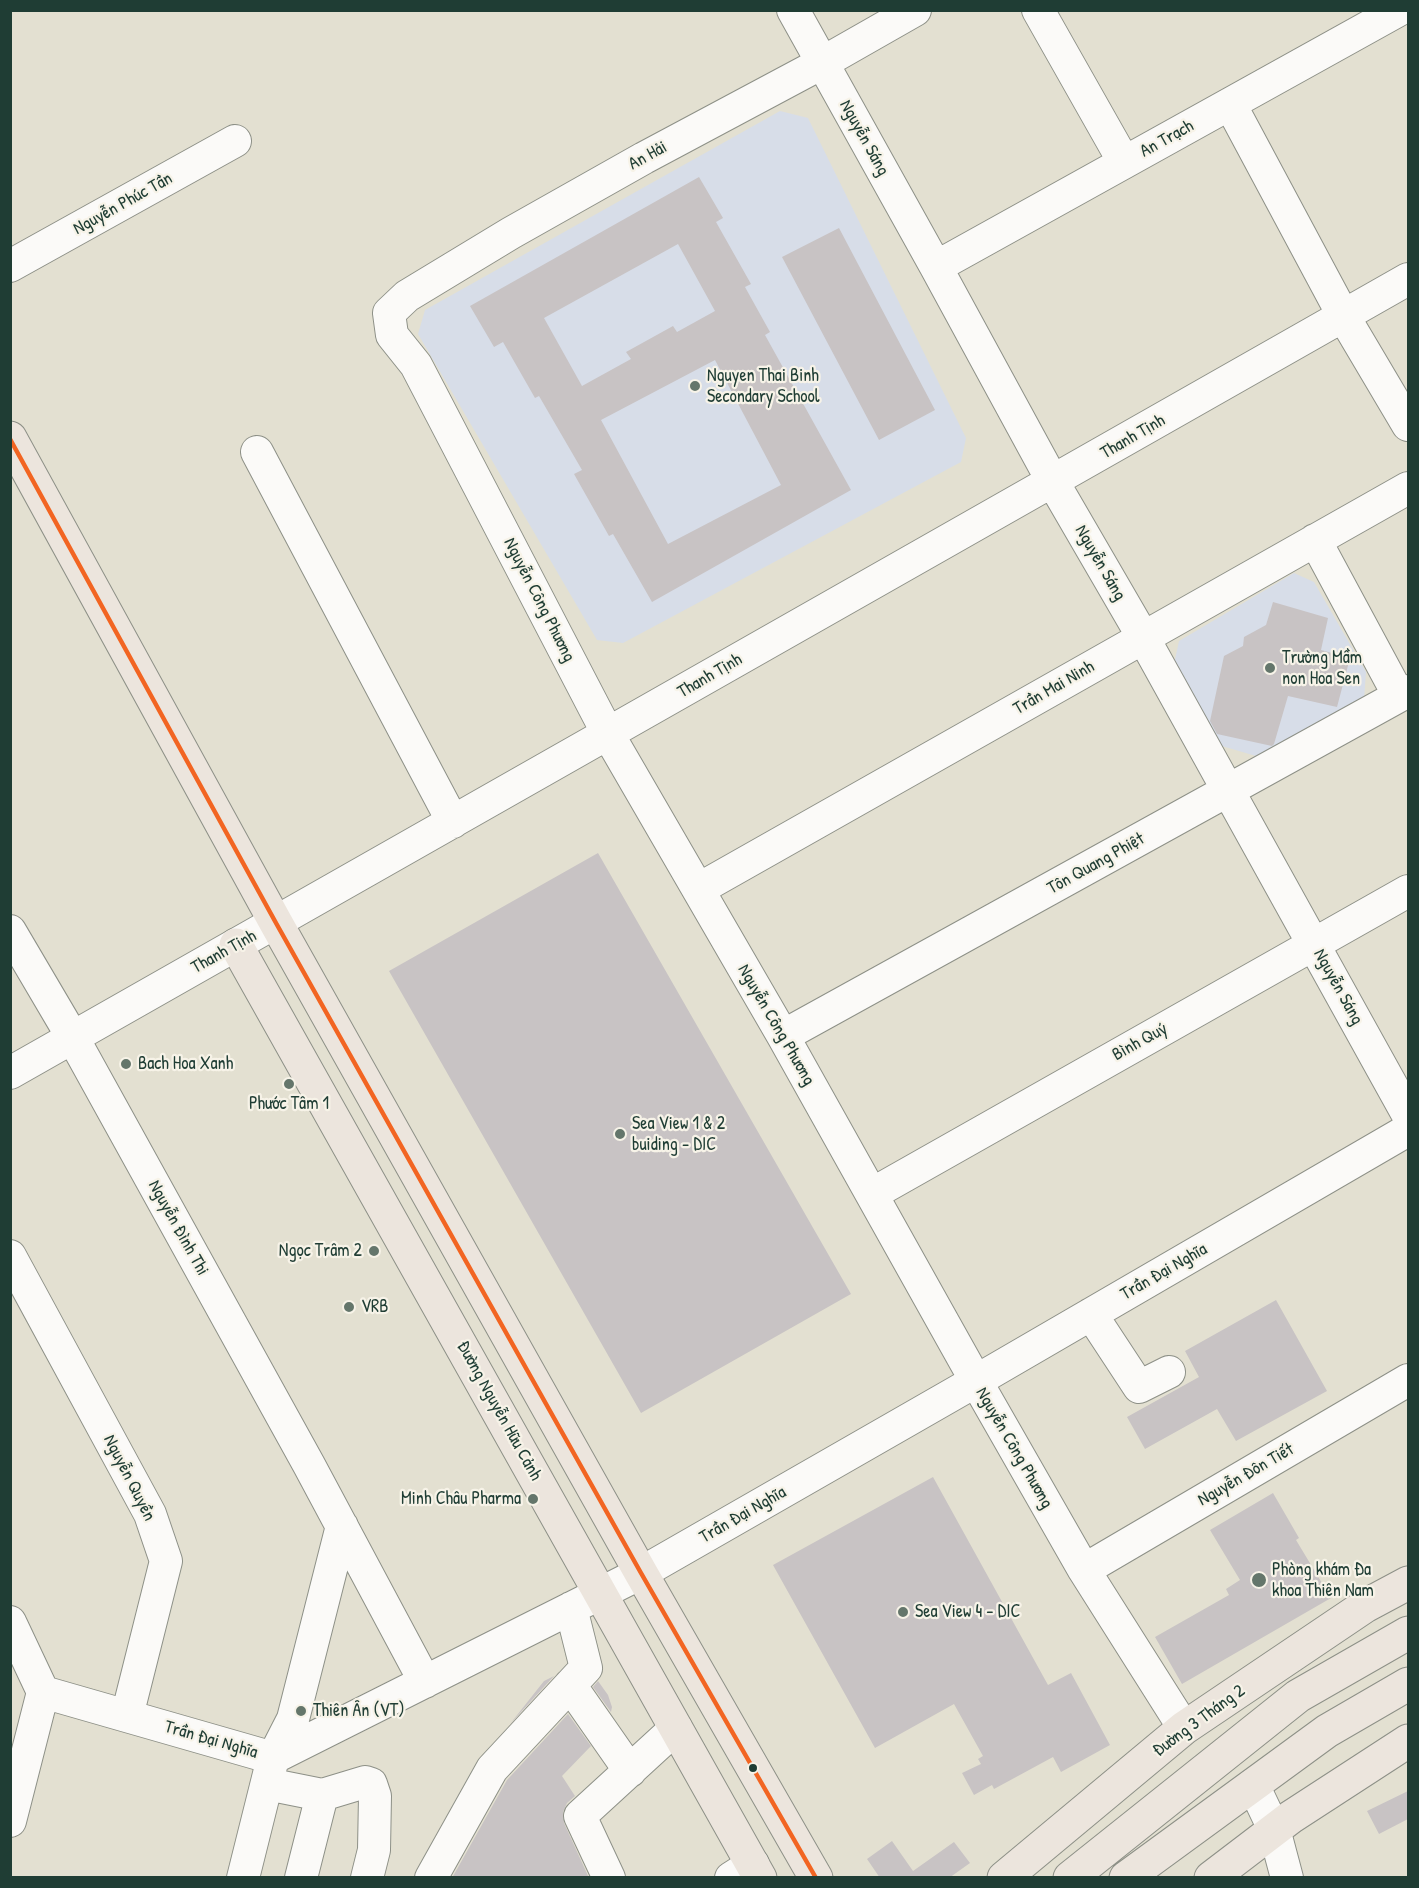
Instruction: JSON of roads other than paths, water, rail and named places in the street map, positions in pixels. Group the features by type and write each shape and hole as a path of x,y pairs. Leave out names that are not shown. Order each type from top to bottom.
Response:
{"main road":[{"path":"10,438 276,922 640,1573 816,1878"},
{"name":"Đường Nguyễn Hữu Cảnh","path":"236,945 676,1728 748,1873"},
{"name":"Đường 3 Tháng 2","path":"1004,1878 1184,1728 1365,1606 1408,1583"},
{"path":"1070,1878 1298,1696 1408,1633"},
{"path":"1126,1878 1327,1731 1408,1684"},
{"path":"1211,1878 1274,1829 1408,1741"}],"street":[{"name":"Nguyễn Sáng","path":"793,10 1053,482 1143,637 1408,1115"},
{"name":"An Hải","path":"389,313 406,296 511,233 915,10"},
{"path":"1038,10 1124,162"},
{"name":"An Trạch","path":"936,267 1399,10"},
{"path":"1230,104 1344,316 1408,425"},
{"name":"Nguyễn Phúc Tần","path":"10,266 235,141"},
{"name":"Thanh Tịnh","path":"10,1073 1408,279"},
{"name":"Nguyễn Công Phương","path":"389,313 392,335 416,365 608,734 783,1036 1084,1570 1184,1728"},
{"path":"257,453 453,822"},
{"name":"Trần Mai Ninh","path":"699,889 1408,488"},
{"path":"1315,540 1404,694"},
{"name":"Tôn Quang Phiệt","path":"783,1036 1404,694"},
{"name":"Bình Quý","path":"872,1194 1408,891"},
{"name":"Nguyễn Đình Thi","path":"10,931 73,1038 342,1526 425,1682"},
{"name":"Trần Đại Nghĩa","path":"43,1692 127,1716 270,1771 425,1682 640,1573 976,1382 1408,1130"},
{"name":"Nguyễn Quyền","path":"10,1256 150,1514 166,1562 127,1716"},
{"path":"1091,1314 1139,1387 1169,1372"},
{"name":"Nguyễn Đôn Tiết","path":"1084,1570 1408,1380"},
{"path":"243,1878 270,1771 293,1719 342,1526"},
{"path":"430,1878 492,1769 586,1668 571,1608"},
{"path":"10,1623 43,1692 10,1821"},
{"path":"570,1685 630,1771"},
{"path":"609,1878 580,1816 676,1728"},
{"path":"270,1771 322,1795 365,1782 371,1784 375,1796 374,1850 367,1878"},
{"path":"1253,1785 1274,1829 1287,1878"},
{"path":"302,1878 322,1795"}],"place":[{"name":"Nguyen Thai Binh Secondary School","path":"695,386"},
{"name":"Trường Mầm non Hoa Sen","path":"1270,668"},
{"name":"Bach Hoa Xanh","path":"126,1064"},
{"name":"Phước Tâm 1","path":"289,1084"},
{"name":"Sea View 1 & 2 buiding - DIC","path":"620,1134"},
{"name":"Ngọc Trâm 2","path":"374,1251"},
{"name":"VRB","path":"349,1307"},
{"name":"Minh Châu Pharma","path":"533,1499"},
{"name":"Phòng khám Đa khoa Thiên Nam","path":"1259,1580"},
{"name":"Sea View 4 - DIC","path":"903,1612"},
{"name":"Thiên Ân (VT)","path":"301,1711"}]}
